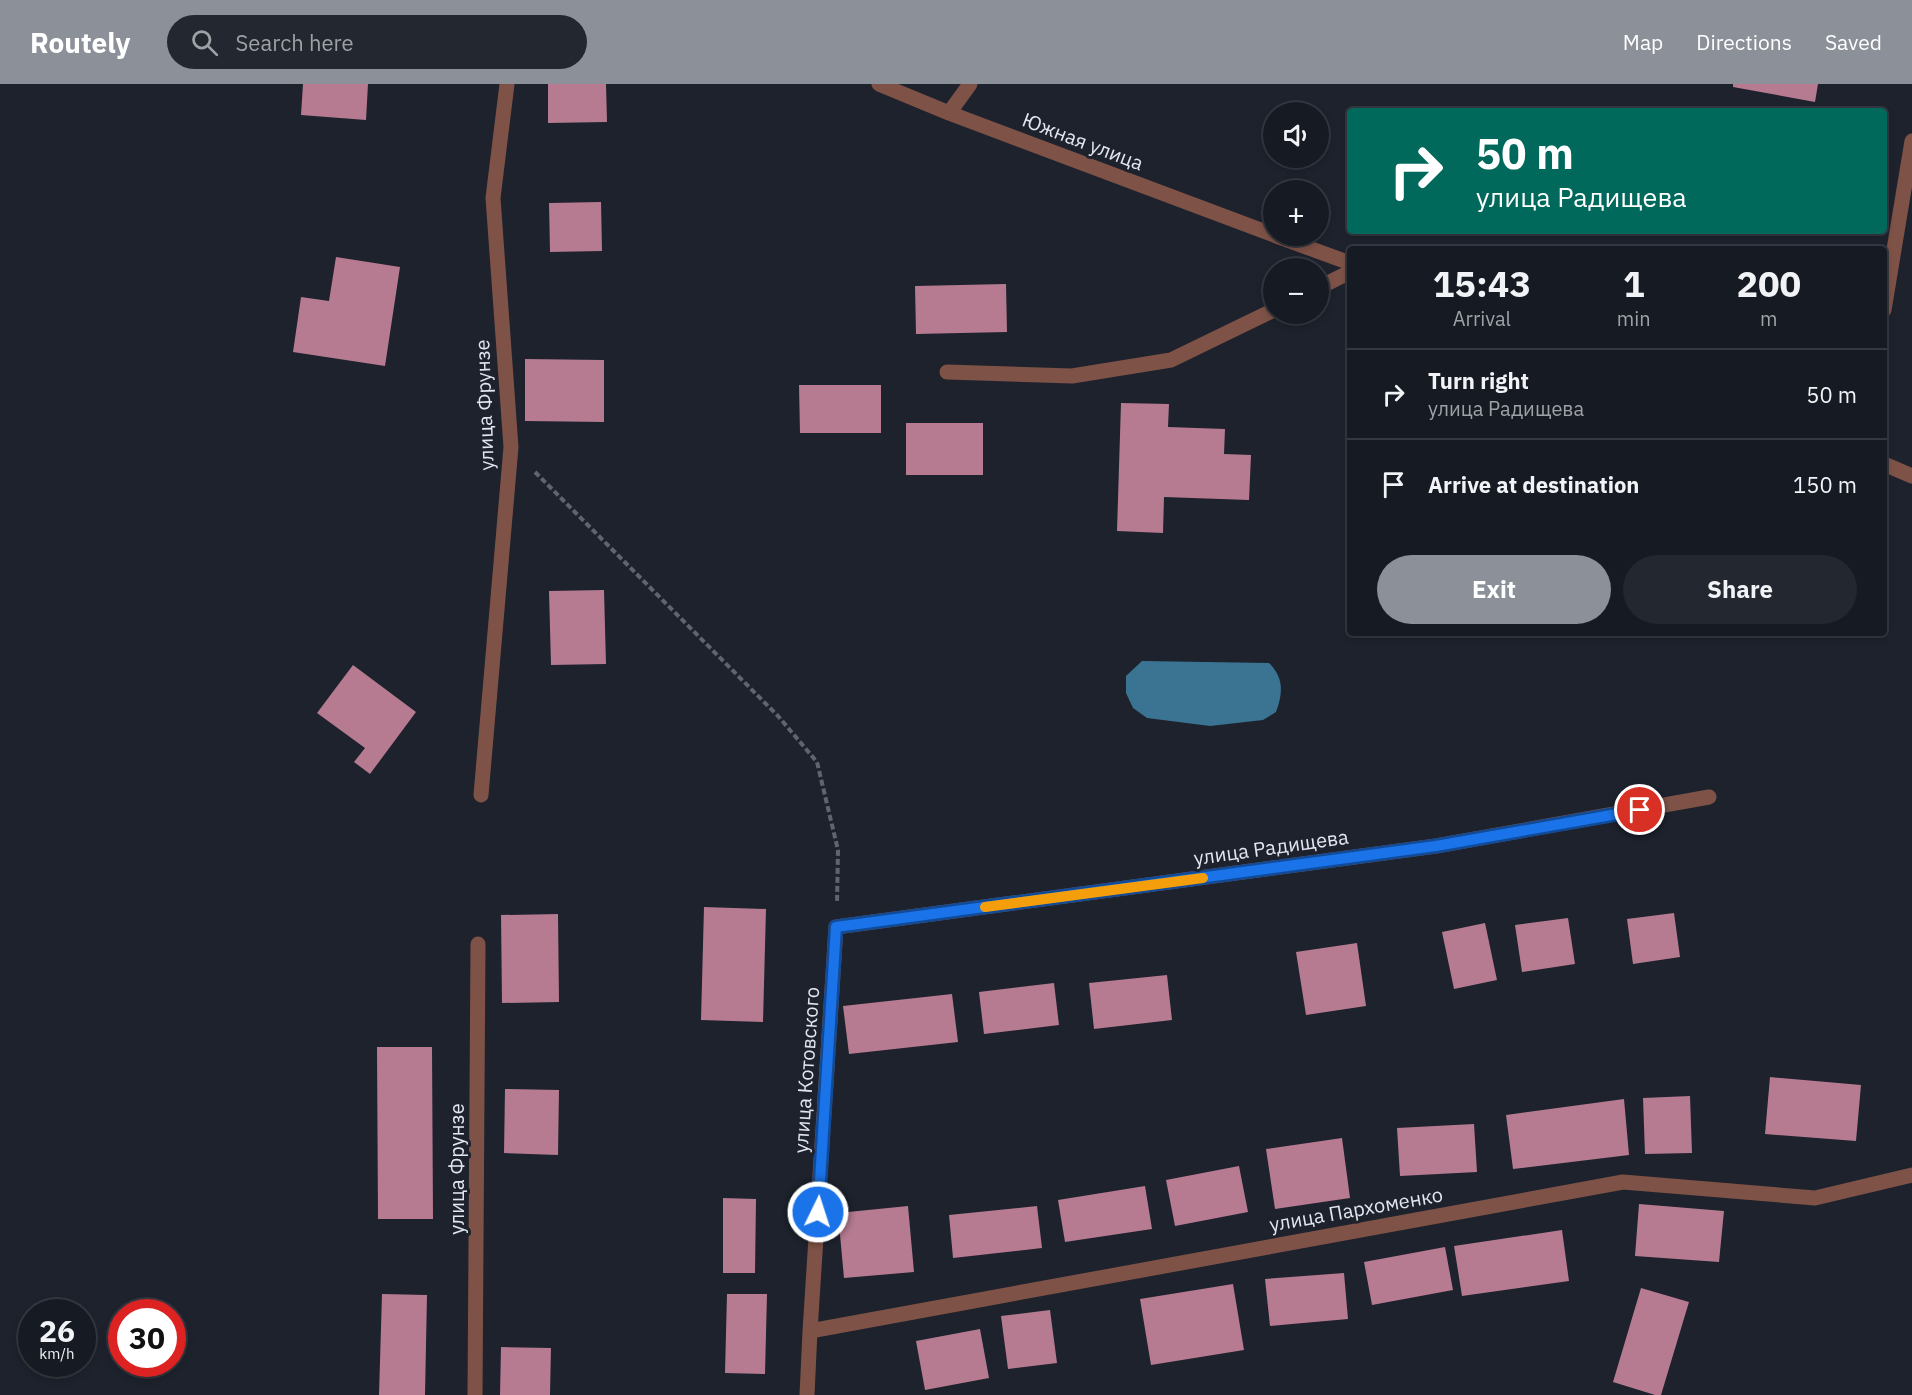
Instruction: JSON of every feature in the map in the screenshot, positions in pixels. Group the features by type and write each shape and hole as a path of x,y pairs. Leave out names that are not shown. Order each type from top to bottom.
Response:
{"street":[{"name":"улица Фрунзе","path":"481,795 511,447 493,198 507,84"},
{"name":"Южная улица","path":"879,84 949,113 1263,231"},
{"path":"949,113 970,84"},
{"path":"1887,292 1912,141"},
{"name":"Южная улица","path":"1304,246 1347,262"},
{"path":"1329,282 1347,274"},
{"path":"947,372 1072,376 1172,360 1263,315"},
{"path":"1887,465 1912,476"},
{"name":"улица Радищева","path":"836,927 1436,846 1709,797"},
{"name":"улица Котовского","path":"807,1395 836,927"},
{"name":"улица Фрунзе","path":"475,1395 478,944"},
{"name":"улица Пархоменко","path":"810,1331 1623,1182 1815,1198 1912,1175"}],"path":[{"path":"511,447 778,716 817,762 838,850 836,927"}],"water":[{"path":"1142,661 1269,663 1277,674 1281,686 1276,712 1263,720 1210,726 1147,718 1133,708 1126,693 1126,676"}],"building":[{"path":"303,84 368,84 366,120 301,115"},
{"path":"548,84 606,84 607,122 548,123"},
{"path":"1733,84 1818,84 1815,102 1733,87"},
{"path":"601,202 602,251 550,252 549,203"},
{"path":"336,257 400,267 385,366 293,352 301,297 329,301"},
{"path":"1006,284 1007,332 916,334 915,286"},
{"path":"525,359 604,360 604,422 525,421"},
{"path":"799,385 881,385 881,433 800,433"},
{"path":"1121,403 1169,404 1168,427 1225,429 1224,454 1251,455 1249,500 1164,497 1163,533 1117,531"},
{"path":"906,423 983,423 983,475 906,475"},
{"path":"604,590 606,664 551,665 549,591"},
{"path":"353,665 416,712 370,774 354,762 365,748 317,713"},
{"path":"704,907 766,909 763,1022 701,1020"},
{"path":"1674,913 1680,957 1633,964 1627,919"},
{"path":"558,914 559,1002 502,1003 501,915"},
{"path":"1568,918 1575,964 1522,972 1515,925"},
{"path":"1485,923 1497,980 1454,989 1442,932"},
{"path":"1357,943 1366,1006 1306,1015 1296,952"},
{"path":"1167,975 1172,1020 1094,1029 1089,983"},
{"path":"1054,983 1059,1025 984,1034 979,992"},
{"path":"952,994 958,1042 849,1054 843,1006"},
{"path":"377,1047 432,1047 433,1219 378,1219"},
{"path":"1770,1077 1861,1085 1856,1141 1765,1134"},
{"path":"505,1089 559,1090 558,1155 504,1153"},
{"path":"1690,1096 1692,1153 1645,1154 1643,1098"},
{"path":"1624,1099 1629,1155 1513,1169 1506,1115"},
{"path":"1474,1124 1477,1172 1400,1176 1397,1128"},
{"path":"1342,1138 1350,1198 1275,1209 1266,1149"},
{"path":"1239,1166 1248,1212 1175,1226 1166,1180"},
{"path":"1145,1186 1152,1229 1065,1242 1058,1200"},
{"path":"723,1198 756,1199 755,1273 723,1273"},
{"path":"1639,1204 1724,1211 1719,1262 1635,1256"},
{"path":"908,1206 914,1272 844,1278 838,1213"},
{"path":"1037,1206 1042,1248 953,1258 949,1215"},
{"path":"1562,1230 1569,1281 1462,1296 1454,1246"},
{"path":"1445,1247 1453,1290 1372,1305 1364,1262"},
{"path":"1344,1273 1348,1319 1270,1326 1265,1279"},
{"path":"1233,1284 1244,1350 1151,1365 1140,1299"},
{"path":"1641,1288 1689,1302 1661,1395 1613,1382"},
{"path":"382,1294 427,1295 425,1395 379,1395"},
{"path":"727,1294 767,1294 765,1374 725,1373"},
{"path":"1050,1310 1057,1363 1008,1369 1001,1316"},
{"path":"980,1329 989,1378 925,1390 916,1341"},
{"path":"501,1347 551,1348 550,1395 500,1395"}],"slow traffic":[{"path":"985,907 1203,878"}],"route":[{"path":"818,1212 836,927 1436,846 1640,810"}]}
